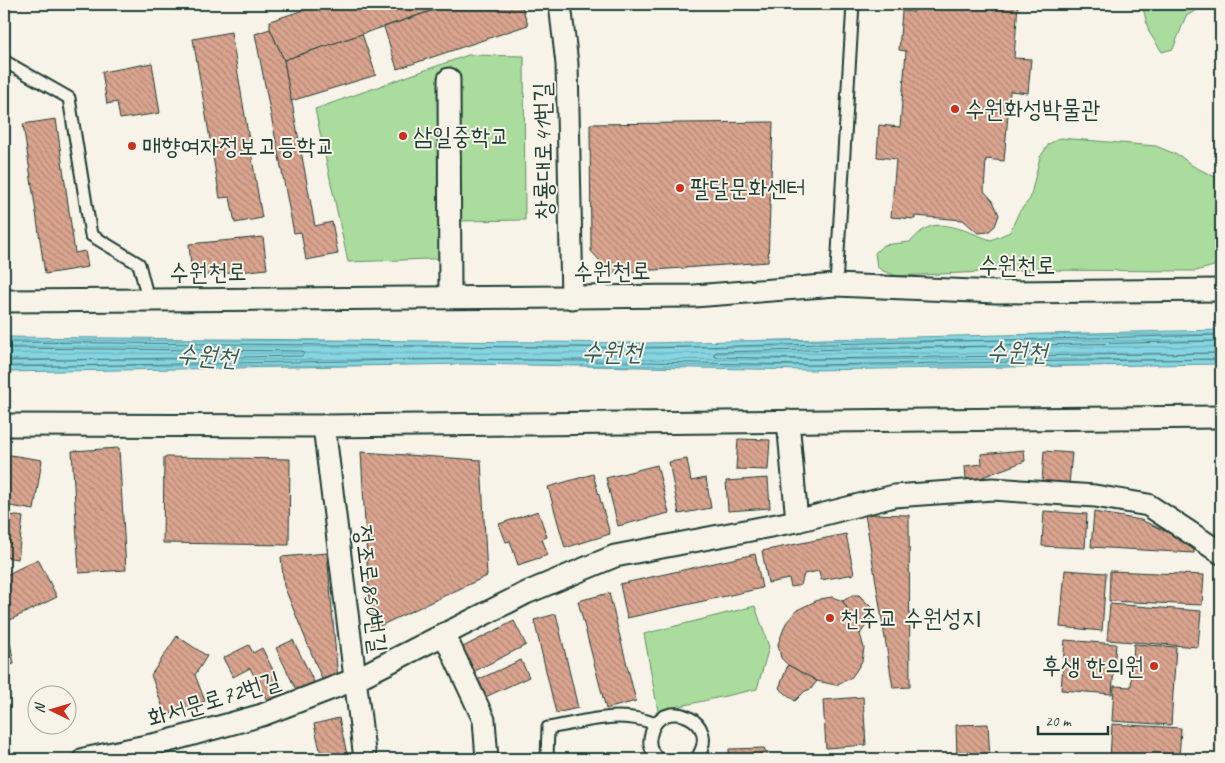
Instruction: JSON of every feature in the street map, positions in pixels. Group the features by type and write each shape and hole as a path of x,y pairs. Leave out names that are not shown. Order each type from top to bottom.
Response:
{"street":[{"name":"창룡대로41번길","path":"560,4 567,64 572,298"},
{"path":"450,79 450,297"},
{"name":"수원천로","path":"4,301 694,296 836,285 996,292 1221,290"},
{"path":"4,425 324,426 1221,417"},
{"path":"788,421 796,522"},
{"name":"정조로850번길","path":"324,426 365,759"},
{"name":"화서문로72번길","path":"84,759 161,743 262,715 356,679 526,593 615,556 796,522 894,496 993,489 1095,496 1148,505 1221,553"},
{"path":"444,634 484,720 487,759"}],"lane":[{"path":"836,285 853,4"},
{"path":"4,61 69,98 90,235 139,264 148,299"},
{"path":"658,759 651,749 651,731 655,724 670,714 687,716 695,721 700,728 703,736 703,745 696,759"},
{"path":"547,759 548,728 606,716 639,718 655,724"}],"green space":[{"path":"1142,4 1209,4 1186,16 1173,49 1162,52 1149,32"},
{"path":"468,55 524,56 525,220 455,221 457,258 348,262 315,109"},
{"path":"1060,138 1156,146 1180,156 1193,166 1221,180 1221,264 1196,271 1027,270 897,276 877,267 875,253 883,245 910,242 921,232 936,225 952,227 991,240 1010,232 1019,212 1030,199 1040,157 1049,144"},
{"path":"755,606 769,647 757,689 658,711 644,634"}],"water":[{"name":"수원천","path":"1221,330 1221,364 809,370 467,364 4,372 4,337 648,343"}],"building":[{"path":"322,4 452,4 284,60 270,29 270,21"},
{"path":"452,4 521,4 528,25 397,69 384,27"},
{"name":"수원화성박물관","path":"915,4 1018,4 1014,58 1031,59 1028,93 1010,91 1004,161 986,159 984,191 993,201 999,215 995,226 988,232 978,233 963,220 915,216 915,219 891,217 896,159 877,157 879,125 900,127 906,51 899,50 902,11 914,12"},
{"path":"270,29 284,60 315,226 332,222 338,254 306,260 301,232 294,233 255,34"},
{"path":"231,32 262,218 235,223 230,197 220,198 193,39"},
{"path":"362,34 376,75 291,101 284,60"},
{"path":"152,63 160,113 120,119 117,102 107,104 102,72"},
{"path":"56,119 75,253 85,251 88,267 45,274 23,124"},
{"name":"팔달문화센터","path":"773,122 768,262 611,273 591,251 590,124"},
{"path":"263,237 267,269 192,277 189,244"},
{"path":"738,439 770,440 768,470 736,469"},
{"path":"119,448 126,570 79,573 72,451"},
{"path":"1024,450 1025,461 980,478 966,479 965,466 982,464 981,454"},
{"path":"1044,451 1072,453 1069,484 1042,482"},
{"path":"361,452 481,460 487,576 371,630"},
{"path":"4,454 42,460 34,510 4,505"},
{"path":"164,457 290,459 289,545 163,543"},
{"path":"687,459 691,481 706,478 711,508 679,514 669,462"},
{"path":"657,465 669,513 618,526 606,478"},
{"path":"593,474 610,534 565,548 548,487"},
{"path":"768,478 770,508 728,511 726,481"},
{"path":"538,511 547,537 542,539 548,555 518,565 510,541 506,542 499,524"},
{"path":"1044,511 1087,514 1085,548 1042,546"},
{"path":"1094,512 1141,520 1194,544 1194,553 1091,547"},
{"path":"4,514 23,517 18,559 4,557"},
{"path":"865,514 909,515 910,687 893,688"},
{"path":"846,534 854,574 821,580 819,571 804,574 801,585 791,587 789,579 768,583 762,551"},
{"path":"327,553 338,679 324,684 284,586 281,557"},
{"path":"755,554 762,588 627,618 620,584"},
{"path":"38,559 57,597 4,623 4,576"},
{"path":"1065,570 1106,573 1102,631 1060,627"},
{"path":"1110,571 1204,575 1202,605 1109,601"},
{"path":"609,593 636,701 606,709 578,601"},
{"path":"852,595 859,595 872,608 872,617 860,634 843,601"},
{"path":"832,597 843,601 860,634 864,648 862,661 851,678 836,685 817,681 788,665 781,658 778,644 786,623 797,610 820,599"},
{"path":"1110,604 1201,611 1198,647 1107,640"},
{"path":"556,614 578,708 556,713 534,620"},
{"path":"514,621 526,645 471,673 459,649"},
{"path":"177,636 207,656 195,675 205,701 166,716 151,675"},
{"path":"293,640 317,688 299,696 276,648"},
{"path":"1065,640 1116,644 1112,694 1061,690"},
{"path":"10,642 14,664 7,666 10,684 4,685 4,643"},
{"name":"후생 한의원","path":"1134,644 1176,647 1171,725 1112,721 1114,686 1131,687"},
{"path":"249,645 253,653 262,648 287,698 270,706 250,668 233,677 223,658"},
{"path":"521,660 529,677 483,698 475,681"},
{"path":"788,665 817,681 811,689 805,691 795,701 779,688"},
{"path":"863,697 866,745 826,748 823,700"},
{"path":"339,718 348,759 322,759 314,724"},
{"path":"988,724 990,759 957,759 956,725"},
{"path":"1112,724 1181,728 1179,759 1110,759"},
{"path":"764,748 770,759 729,759 729,749"}],"place":[{"name":"수원화성박물관","path":"955,109"},
{"name":"삼일중학교","path":"403,136"},
{"name":"매향여자정보고등학교","path":"132,146"},
{"name":"팔달문화센터","path":"680,188"},
{"name":"천주교 수원성지","path":"830,618"},
{"name":"후생 한의원","path":"1154,666"}]}
